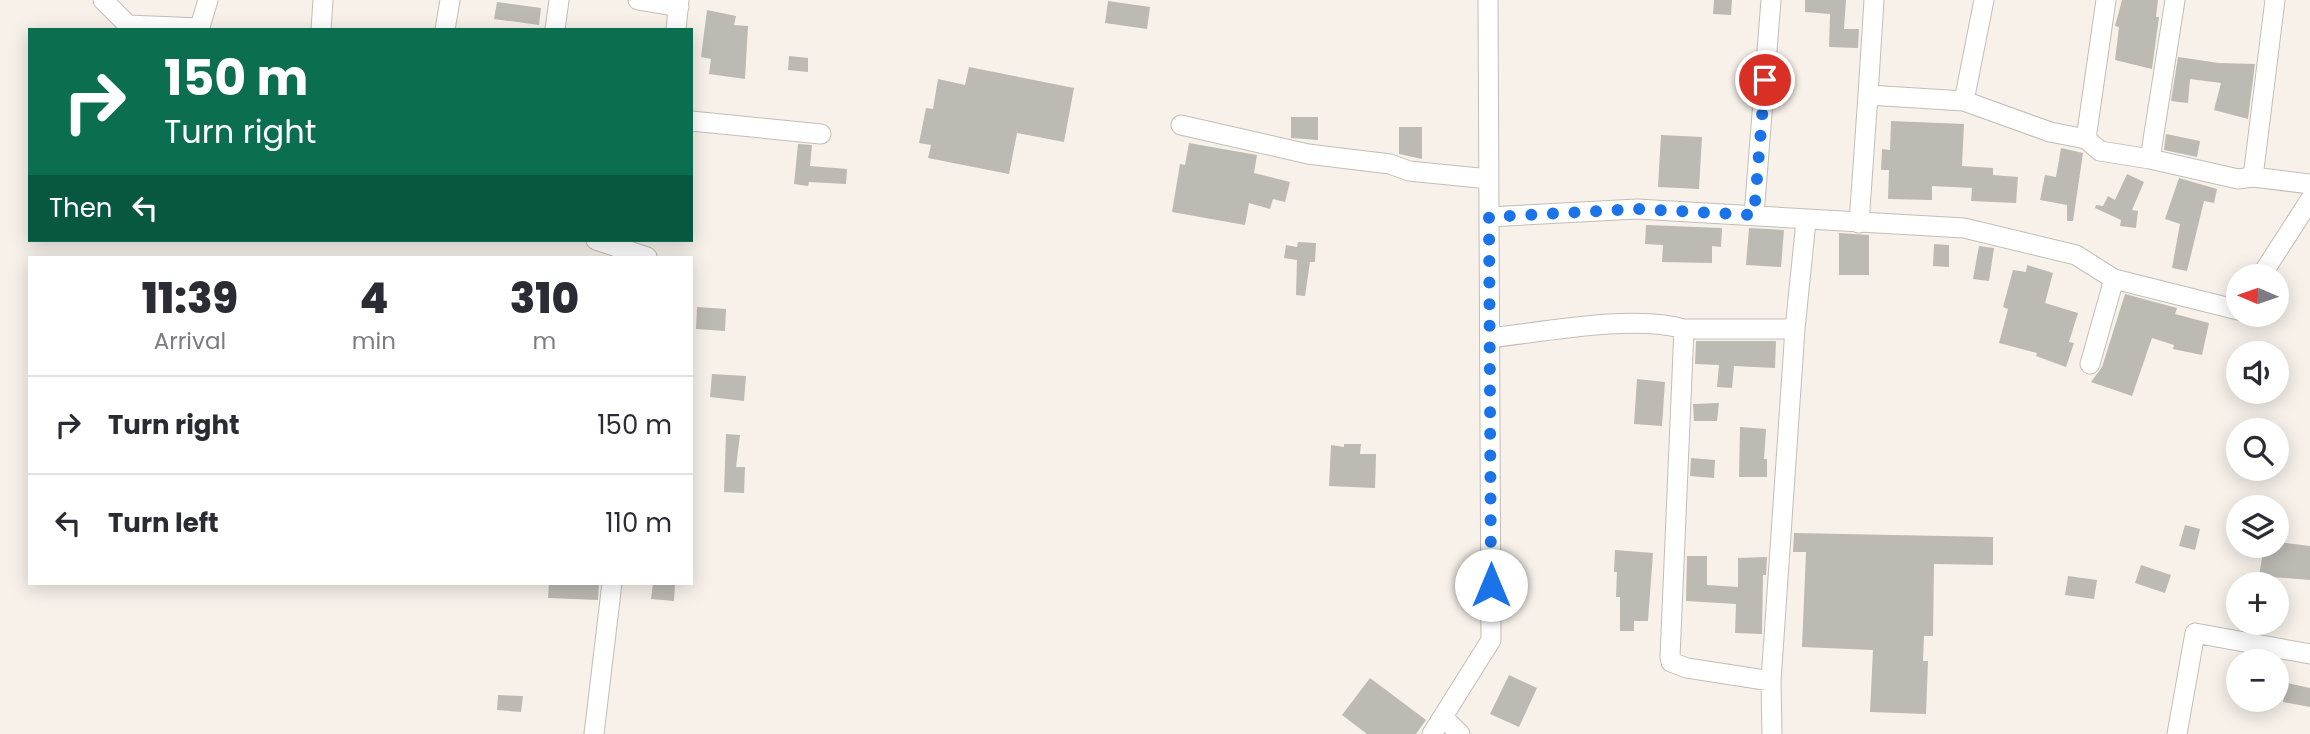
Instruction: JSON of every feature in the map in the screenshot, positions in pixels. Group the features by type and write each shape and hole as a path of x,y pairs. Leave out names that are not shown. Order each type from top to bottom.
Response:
{"street":[{"path":"103,0 128,25 181,28"},
{"path":"199,28 208,0"},
{"path":"321,28 323,0"},
{"path":"444,28 450,0"},
{"path":"555,28 559,0"},
{"path":"638,0 679,3 676,28"},
{"path":"1432,734 1491,640 1488,0"},
{"path":"1754,215 1771,0"},
{"path":"1859,223 1874,0"},
{"path":"1964,101 1984,0"},
{"path":"2086,139 2106,0"},
{"path":"2150,159 2175,0"},
{"path":"2253,177 2275,0"},
{"path":"1868,95 1964,101 2050,132 2086,139 2100,151 2150,159 2238,179 2253,177 2310,184"},
{"path":"693,121 821,134"},
{"path":"1181,125 1308,154 1390,164 1409,171 1489,179"},
{"path":"2269,264 2310,200"},
{"path":"1489,217 1637,209 1754,215 1806,221 1964,228 2076,256 2114,279 2226,307"},
{"path":"1772,734 1771,681 1795,329 1806,221"},
{"path":"602,242 645,256"},
{"path":"2090,364 2114,279"},
{"path":"1490,338 1586,326 1667,324 1684,329 1795,329"},
{"path":"1684,329 1670,608 1671,662 1687,668 1771,681"},
{"path":"594,734 612,585"},
{"path":"2176,734 2195,633 2310,654"},
{"path":"1443,717 1460,734"}],"building":[{"path":"1714,0 1732,0 1731,15 1713,14"},
{"path":"1805,0 1846,0 1844,29 1859,29 1858,48 1829,47 1830,14 1805,12"},
{"path":"2122,0 2158,0 2156,17 2159,17 2152,69 2115,60 2119,27 2115,26"},
{"path":"1108,1 1150,7 1147,29 1105,23"},
{"path":"497,2 541,8 539,25 494,19"},
{"path":"707,10 736,16 734,25 748,26 745,79 709,74 711,59 701,57"},
{"path":"789,56 808,58 808,72 788,70"},
{"path":"2178,57 2219,63 2255,64 2248,119 2214,110 2221,83 2190,79 2188,103 2171,101"},
{"path":"969,67 1074,88 1064,142 1017,133 1009,174 928,158 931,145 919,143 926,108 933,109 938,79 965,85"},
{"path":"1291,117 1318,117 1318,140 1291,138"},
{"path":"1891,121 1964,124 1962,166 1993,168 1993,175 2018,177 2016,203 1971,201 1972,188 1932,186 1932,200 1888,199 1889,170 1881,170 1882,149 1890,150"},
{"path":"1399,127 1422,127 1422,159 1399,154"},
{"path":"2166,134 2200,141 2197,157 2164,150"},
{"path":"1661,135 1702,137 1699,189 1658,187"},
{"path":"1189,143 1257,155 1254,173 1290,182 1285,202 1273,199 1270,209 1249,203 1245,225 1172,212 1180,164 1185,165"},
{"path":"798,144 812,145 810,166 847,169 846,184 794,184"},
{"path":"2061,148 2083,153 2073,221 2067,221 2067,205 2040,200 2045,175 2056,177"},
{"path":"2127,174 2144,182 2132,210 2138,211 2136,228 2120,226 2121,220 2095,208 2096,205 2103,206 2108,196 2115,200"},
{"path":"2179,178 2217,189 2214,203 2204,201 2187,271 2172,268 2180,224 2165,219"},
{"path":"1646,225 1722,228 1721,247 1712,246 1712,263 1662,262 1663,245 1645,244"},
{"path":"1749,228 1784,230 1781,267 1746,265"},
{"path":"1839,233 1869,235 1869,275 1839,275"},
{"path":"1298,242 1316,243 1315,262 1310,262 1305,296 1296,295 1297,260 1284,258 1286,245 1297,247"},
{"path":"1934,244 1949,245 1949,267 1933,266"},
{"path":"1979,246 1994,248 1989,281 1973,279"},
{"path":"2027,265 2053,273 2045,303 2078,313 2069,342 2074,343 2066,367 2036,356 2037,353 1999,343 2008,309 2003,307 2013,270 2026,272"},
{"path":"2125,294 2177,308 2175,314 2209,323 2202,355 2173,349 2174,345 2152,338 2132,396 2091,382 2102,367"},
{"path":"697,307 726,309 725,331 696,329"},
{"path":"1696,341 1776,341 1775,368 1734,366 1732,388 1717,387 1719,365 1695,364"},
{"path":"712,374 746,376 744,401 710,397"},
{"path":"1637,379 1665,382 1662,426 1634,424"},
{"path":"1719,403 1717,421 1694,421 1693,404"},
{"path":"1740,427 1766,429 1764,459 1767,459 1767,477 1739,477"},
{"path":"726,434 740,435 736,467 745,467 744,493 724,492"},
{"path":"1344,444 1361,444 1360,454 1376,454 1375,488 1329,486 1331,445 1344,447"},
{"path":"1691,458 1715,460 1714,478 1690,476"},
{"path":"2185,525 2200,529 2195,550 2179,546"},
{"path":"1794,533 1993,537 1993,565 1934,564 1933,636 1924,636 1923,661 1928,661 1926,714 1870,712 1873,650 1802,647 1806,552 1793,552"},
{"path":"2289,543 2310,546 2310,580 2289,578 2289,572 2260,572 2262,558 2289,558"},
{"path":"1615,550 1653,553 1648,621 1634,621 1634,631 1620,631 1620,597 1616,597 1617,572 1614,572"},
{"path":"1687,556 1707,556 1707,585 1738,587 1738,558 1767,557 1766,575 1763,575 1762,634 1735,633 1736,604 1686,601"},
{"path":"2141,565 2171,575 2165,593 2135,583"},
{"path":"2068,576 2097,580 2094,599 2065,595"},
{"path":"549,585 599,585 598,600 548,598"},
{"path":"653,585 675,585 674,601 651,599"},
{"path":"1509,675 1537,688 1519,727 1490,714"},
{"path":"1370,678 1426,720 1416,734 1367,734 1342,715"},
{"path":"2289,683 2310,688 2310,707 2289,703"},
{"path":"498,695 523,696 521,712 497,710"}],"route":[{"path":"1491,585 1489,217 1637,209 1754,215 1765,80"}]}
